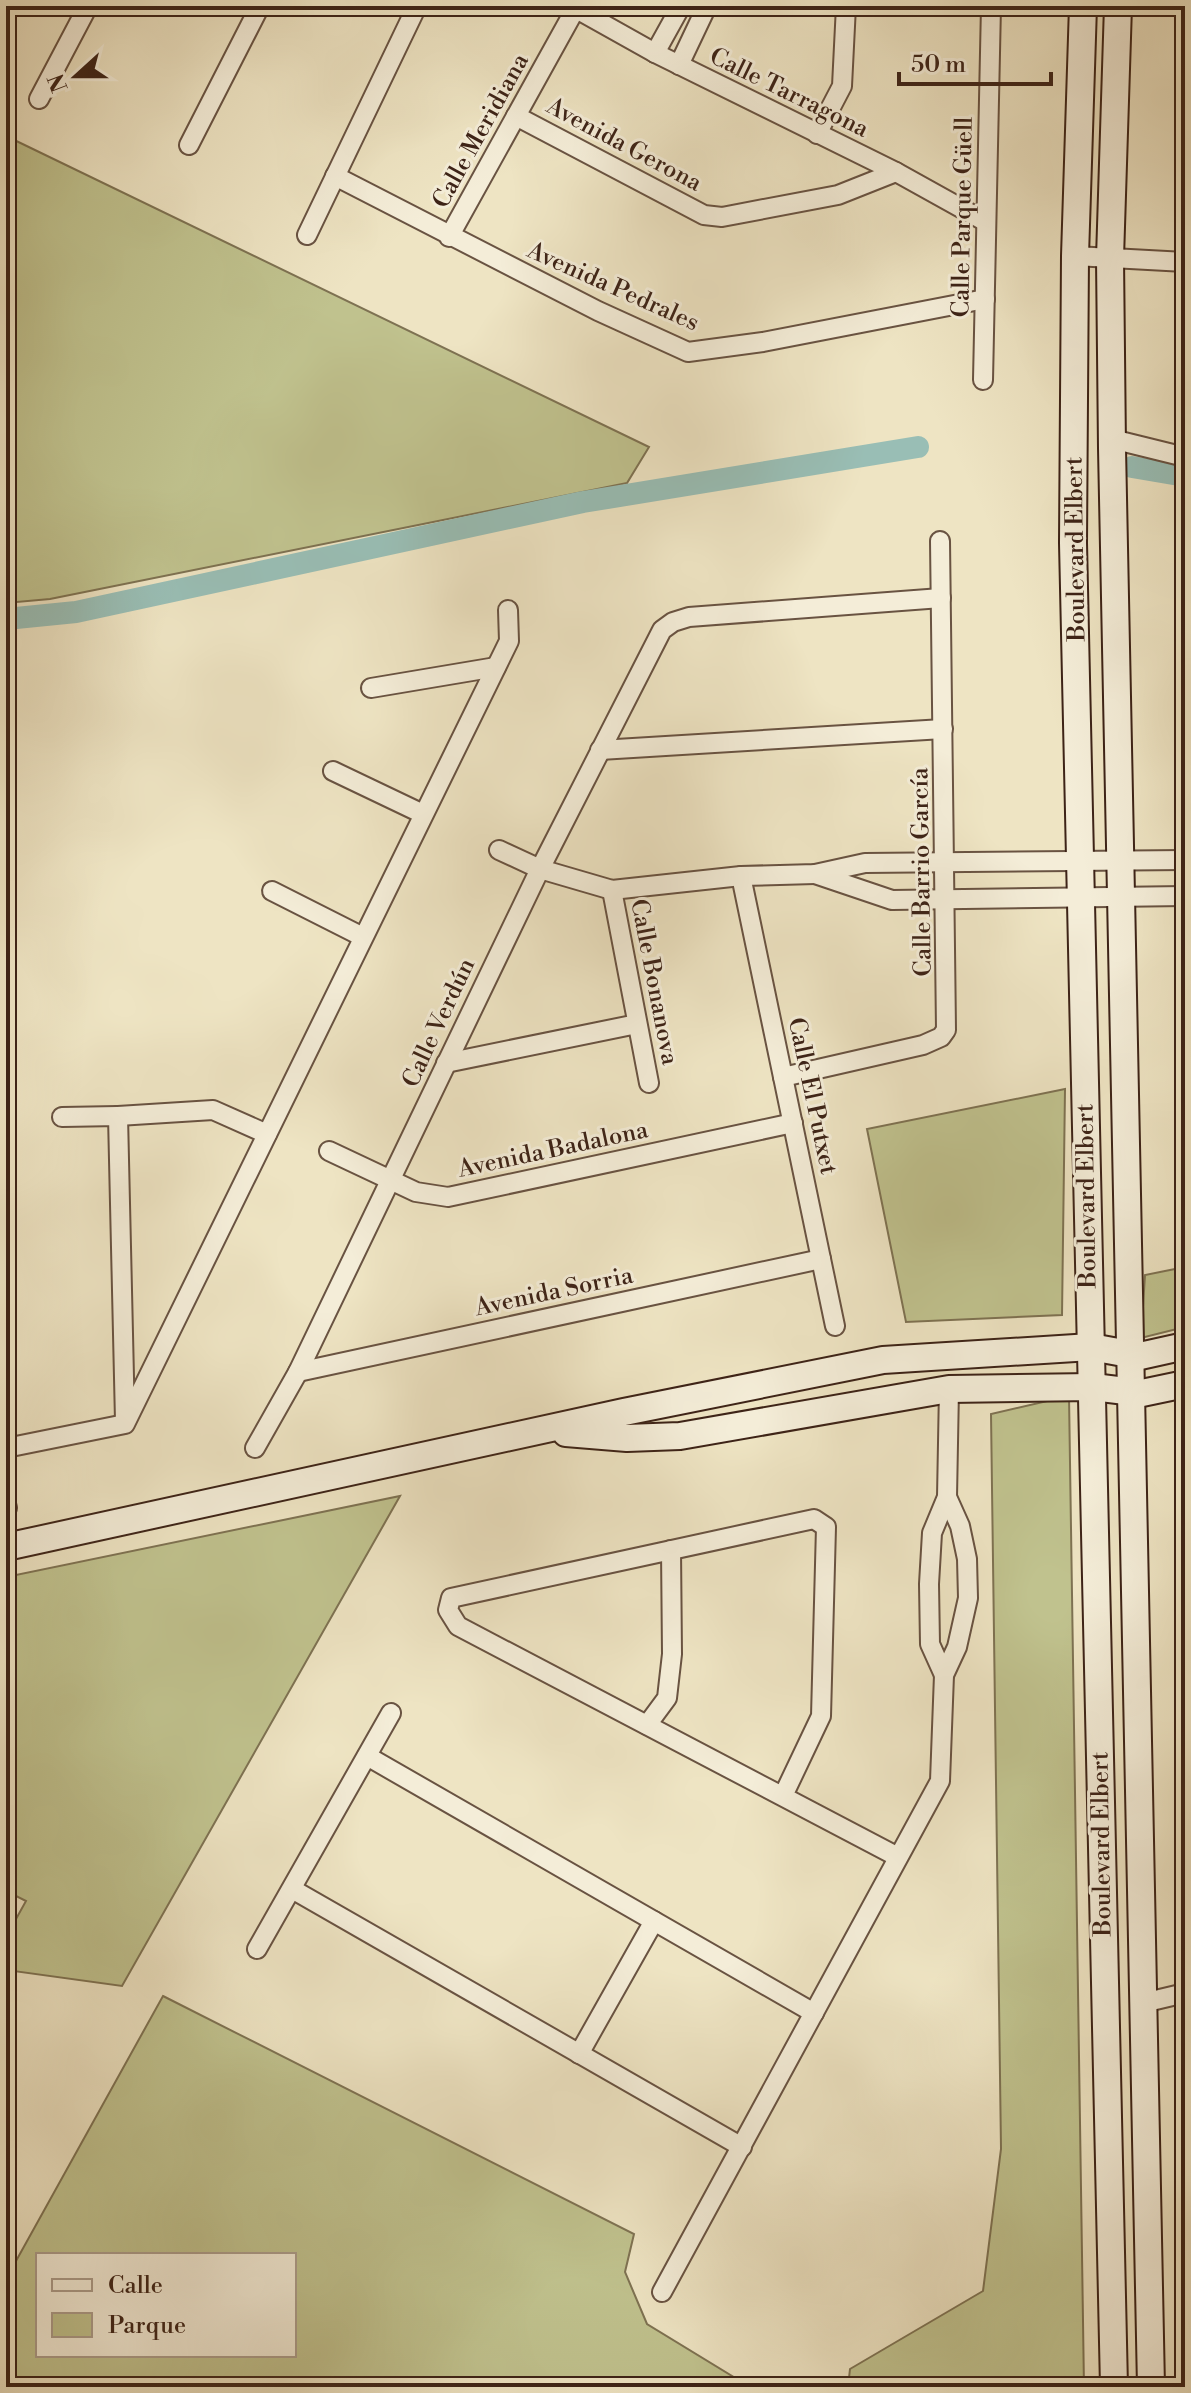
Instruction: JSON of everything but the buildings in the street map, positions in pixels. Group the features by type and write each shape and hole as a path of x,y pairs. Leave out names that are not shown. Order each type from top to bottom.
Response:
{"street":[{"path":"39,99 88,6"},
{"path":"189,145 260,6"},
{"path":"307,235 417,6"},
{"path":"655,53 681,6"},
{"path":"679,65 707,6"},
{"path":"817,134 842,86 846,6"},
{"name":"Calle Parque Güell","path":"983,380 991,6"},
{"name":"Boulevard Elbert","path":"1083,6 1075,256 1073,543 1083,861 1114,2387"},
{"name":"Boulevard Elbert","path":"1118,6 1110,258 1112,439 1151,2387"},
{"name":"Calle Tarragona","path":"575,7 655,53 896,172 986,222"},
{"name":"Calle Meridiana","path":"449,237 575,7"},
{"name":"Avenida Gerona","path":"516,116 704,215 722,217 838,195 896,172"},
{"name":"Avenida Pedrales","path":"335,176 449,237 688,352 763,342 985,299"},
{"path":"1075,256 1185,262"},
{"path":"1112,439 1185,457"},
{"name":"Calle Barrio García","path":"783,1077 923,1045 941,1037 949,1021 940,541"},
{"name":"Calle Verdún","path":"255,1448 298,1372 540,869 656,639 673,622 689,617 941,598"},
{"path":"125,1424 509,641 508,610"},
{"path":"371,688 496,667"},
{"path":"600,750 943,729"},
{"path":"333,771 423,814"},
{"path":"499,850 540,869 612,890 741,876 815,874 865,863 1185,860"},
{"path":"815,874 892,900 1185,896"},
{"name":"Calle El Putxet","path":"741,876 835,1326"},
{"name":"Calle Bonanova","path":"612,890 649,1083"},
{"path":"272,891 363,937"},
{"path":"446,1063 637,1024"},
{"path":"62,1117 213,1110 267,1134"},
{"path":"118,1116 125,1424"},
{"name":"Avenida Badalona","path":"329,1151 416,1192 448,1197 793,1123"},
{"name":"Avenida Sorria","path":"298,1372 821,1259"},
{"path":"6,1547 545,1432 624,1412 883,1360 1091,1347 1148,1355 1185,1346"},
{"path":"545,1432 627,1438 732,1430 949,1389 1093,1387 1155,1392 1185,1384"},
{"path":"944,1675 930,1644 929,1584 932,1533 947,1497 949,1389"},
{"path":"624,1412 616,1426 627,1438"},
{"path":"6,1448 125,1424"},
{"path":"662,2292 940,1781 944,1675 957,1647 968,1598 967,1559 960,1526 947,1497"},
{"path":"783,1796 821,1716 826,1527 814,1519 451,1598 448,1610 458,1626 898,1857"},
{"path":"647,1725 667,1698 672,1654 671,1550"},
{"path":"257,1949 391,1713"},
{"path":"367,1756 814,2013"},
{"path":"292,1889 742,2147"},
{"path":"579,2054 654,1921"},
{"path":"1105,2002 1143,2003 1185,1993"}],"green space":[{"path":"6,136 649,447 627,483 50,599 6,603"},
{"path":"1065,1089 1062,1315 906,1322 867,1129"},
{"path":"1185,1267 1185,1327 1141,1338 1145,1275"},
{"path":"1069,1396 1084,2387 848,2387 850,2369 983,2291 1001,2149 991,1414"},
{"path":"400,1496 122,1986 6,1970 6,1937 26,1901 6,1891 6,1577"},
{"path":"163,1996 634,2234 625,2272 647,2324 750,2387 6,2387 6,2279"}],"waterway":[{"path":"6,619 76,612 583,502 918,447"},
{"path":"1132,467 1185,476"}]}
